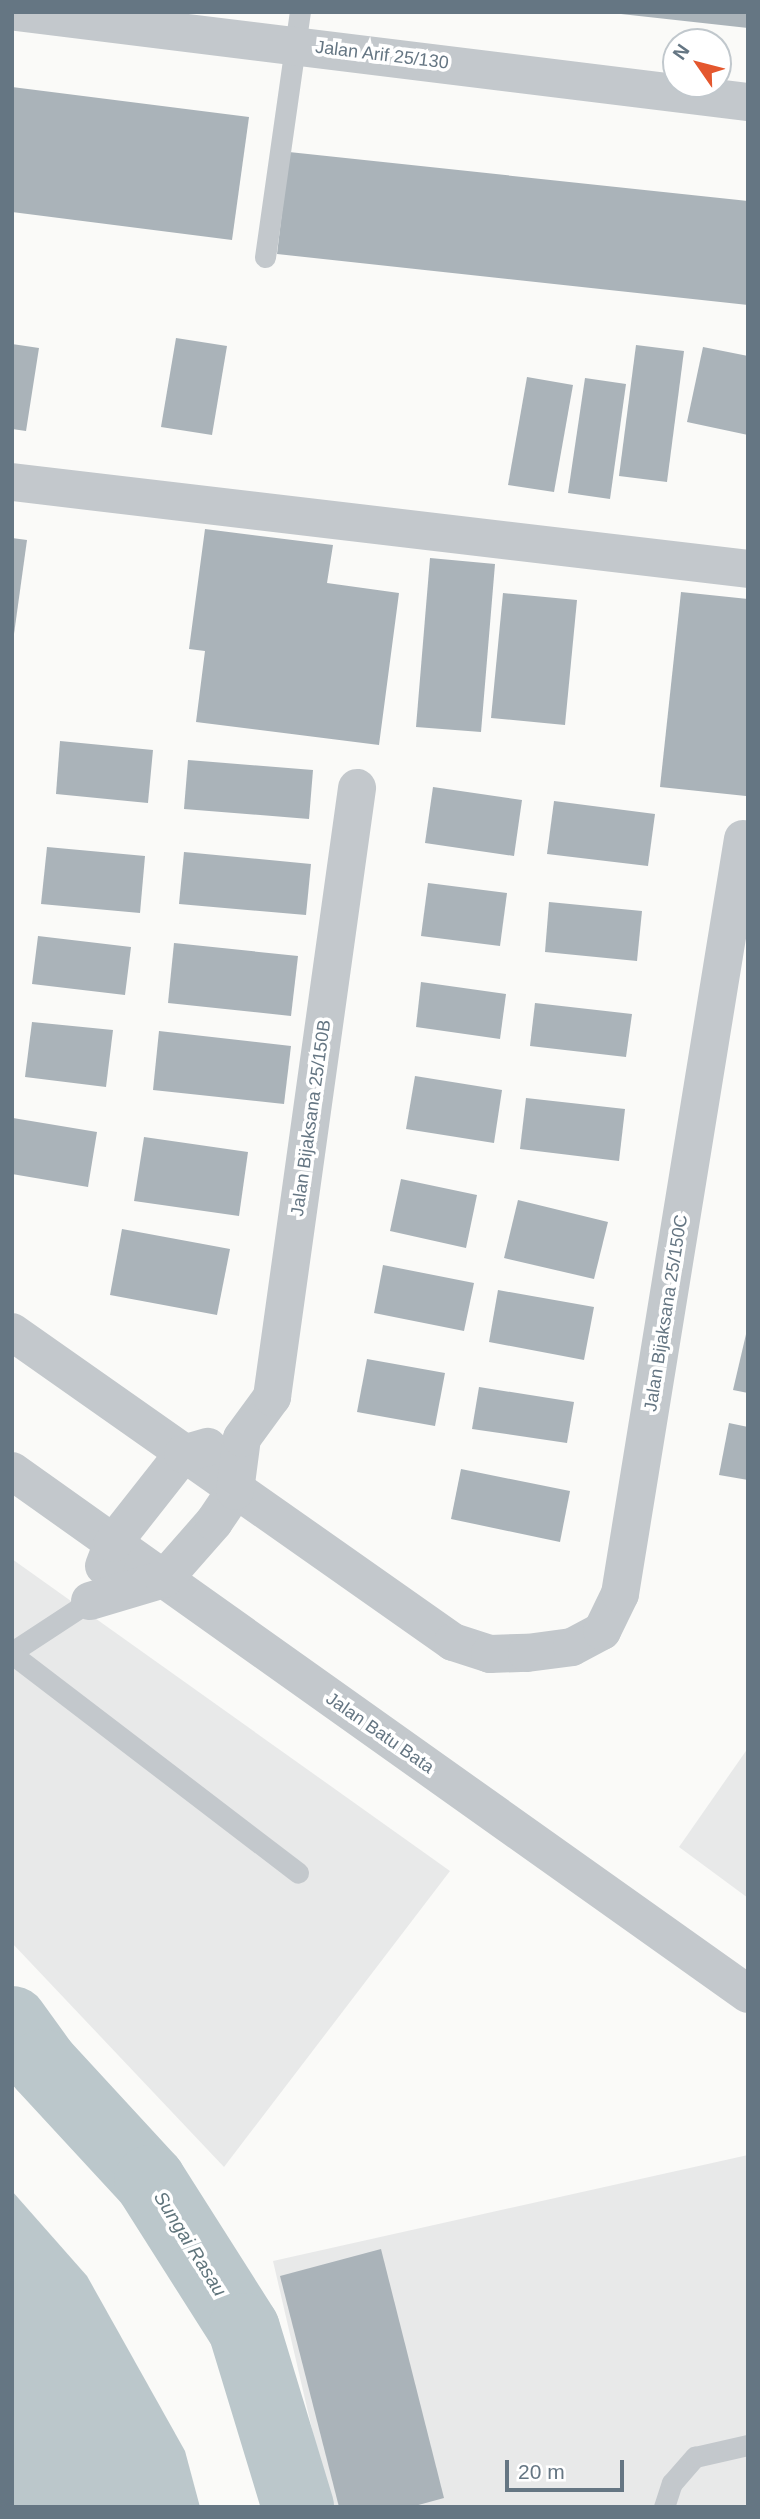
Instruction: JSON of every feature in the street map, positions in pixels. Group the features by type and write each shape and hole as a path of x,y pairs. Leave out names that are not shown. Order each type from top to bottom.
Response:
{"street":[{"name":"Jalan Arif 25/130","path":"16,12 298,28 748,102"},
{"path":"12,482 748,569"},
{"name":"Jalan Bijaksana 25/150B","path":"242,1438 272,1397 357,788"},
{"name":"Jalan Bijaksana 25/150C","path":"12,1332 453,1642 490,1654 572,1647 602,1630 620,1594 743,839"},
{"path":"242,1438 235,1491 215,1522 164,1579 90,1601 113,1543 183,1454 242,1438"},
{"name":"Jalan Batu Bata","path":"12,1471 748,1994"}],"lane":[{"path":"265,257 298,28"},
{"path":"90,1601 12,1653 298,1873"},
{"path":"664,2507 672,2483 695,2457 748,2445"}],"shaded area":[{"path":"12,1559 450,1871 224,2167 12,1943"},
{"path":"748,1748 748,1898 679,1847"},
{"path":"748,2155 748,2507 330,2507 273,2261"},
{"path":"12,2191 87,2276 185,2451 200,2507 12,2507"}],"building":[{"path":"748,12 748,28 621,14"},
{"path":"12,87 249,117 232,240 12,212"},
{"path":"289,152 748,201 748,305 277,254"},
{"path":"176,338 227,346 212,435 161,427"},
{"path":"12,344 39,348 26,431 12,429"},
{"path":"636,345 684,351 667,482 619,476"},
{"path":"703,347 748,356 748,435 687,422"},
{"path":"527,377 573,385 554,492 508,485"},
{"path":"585,378 626,384 610,499 568,493"},
{"path":"205,529 333,545 327,583 399,593 379,745 196,722 205,651 189,649"},
{"path":"12,538 27,540 14,634 12,634"},
{"path":"430,558 495,564 481,732 416,727"},
{"path":"681,592 748,599 746,796 660,787"},
{"path":"503,593 577,600 565,725 491,718"},
{"path":"60,741 153,750 148,803 56,794"},
{"path":"188,760 313,770 309,819 184,809"},
{"path":"433,787 522,800 514,856 425,843"},
{"path":"554,801 655,814 648,866 547,854"},
{"path":"47,847 145,856 140,913 41,904"},
{"path":"184,852 311,864 306,915 179,904"},
{"path":"428,883 507,893 500,946 421,936"},
{"path":"549,902 642,911 637,961 545,952"},
{"path":"38,936 131,947 125,995 32,984"},
{"path":"174,943 298,956 291,1016 168,1003"},
{"path":"421,982 506,994 500,1039 416,1027"},
{"path":"535,1003 632,1014 626,1057 530,1046"},
{"path":"32,1022 113,1030 106,1087 25,1077"},
{"path":"159,1031 291,1046 284,1104 153,1090"},
{"path":"415,1076 502,1090 494,1143 406,1129"},
{"path":"526,1098 625,1109 619,1161 520,1149"},
{"path":"13,1118 97,1132 88,1187 12,1174"},
{"path":"144,1137 248,1152 239,1216 134,1201"},
{"path":"401,1179 477,1195 466,1248 390,1231"},
{"path":"518,1200 608,1222 594,1279 504,1258"},
{"path":"122,1229 230,1249 217,1315 110,1295"},
{"path":"383,1265 474,1283 464,1331 374,1313"},
{"path":"498,1290 594,1307 584,1360 489,1342"},
{"path":"748,1330 748,1393 733,1390"},
{"path":"367,1359 445,1373 435,1426 357,1412"},
{"path":"479,1387 574,1402 567,1443 472,1429"},
{"path":"729,1423 748,1427 748,1480 719,1475"},
{"path":"461,1469 570,1491 560,1542 451,1519"},
{"path":"381,2249 444,2498 411,2507 339,2507 280,2276"}],"waterway":[{"name":"Sungai Rasau","path":"12,2022 43,2065 150,2181 244,2329 298,2507"}]}
